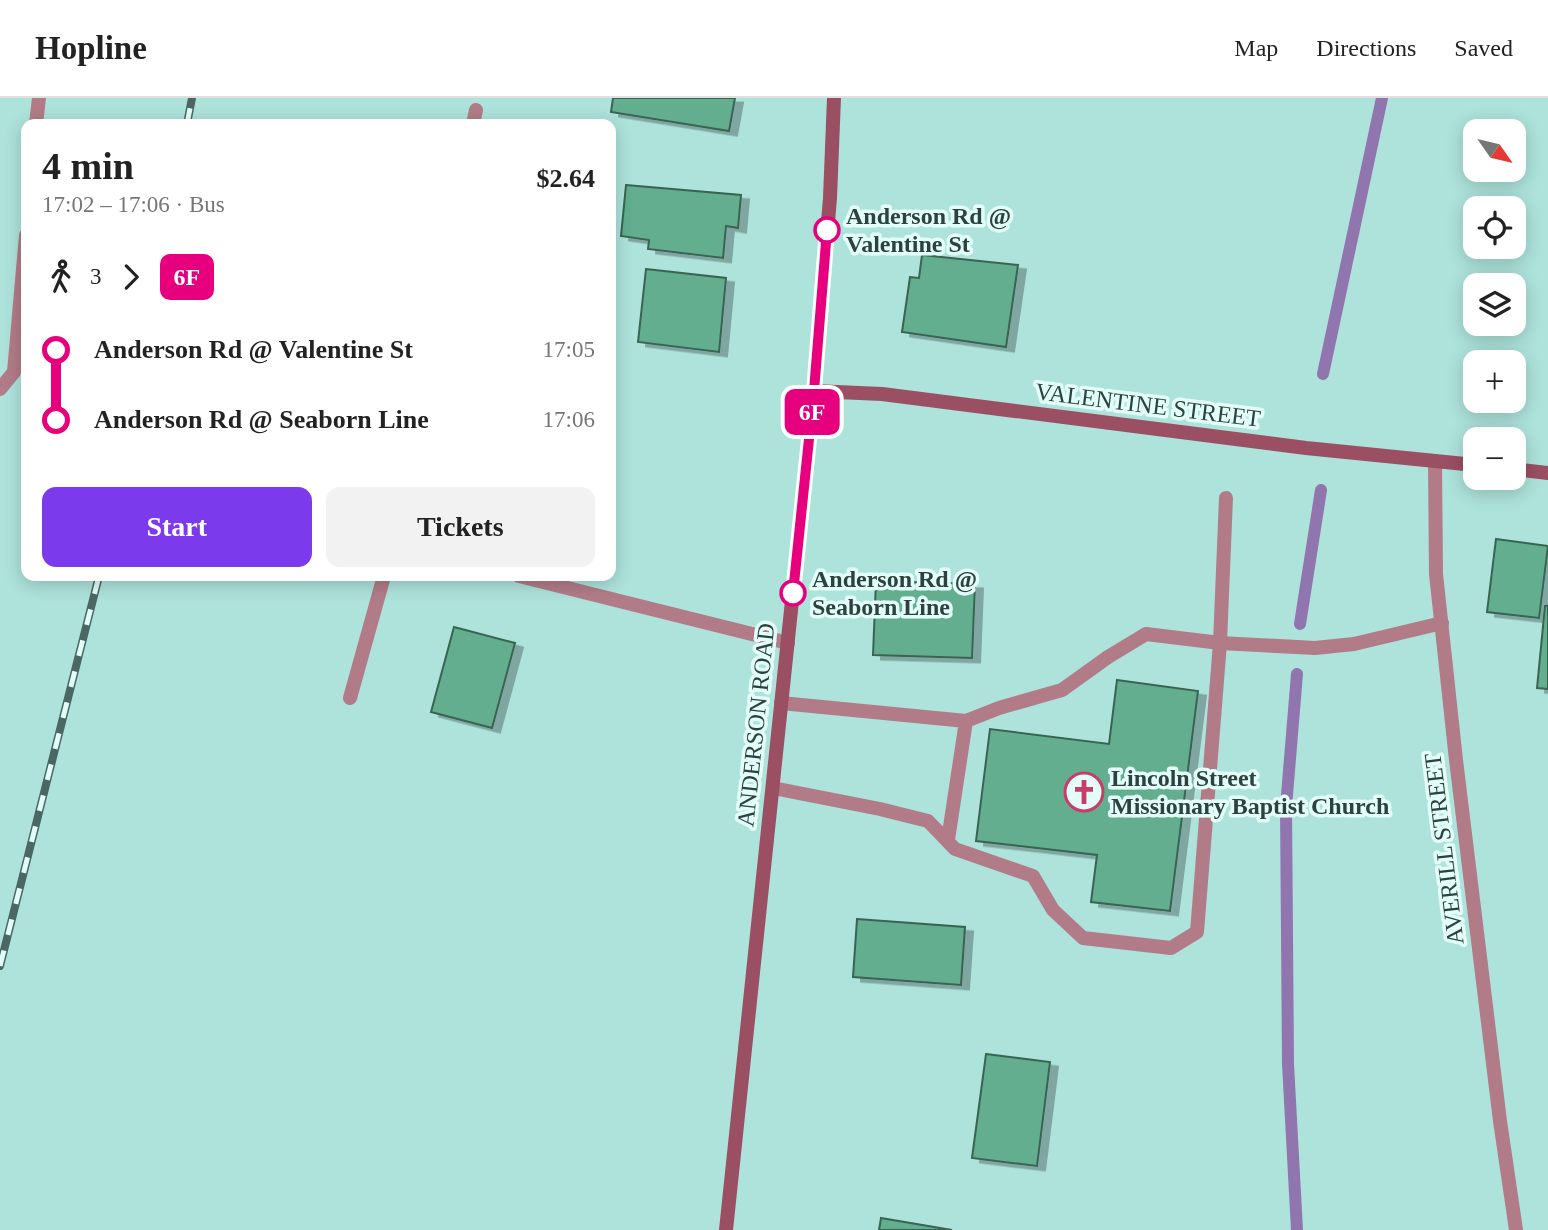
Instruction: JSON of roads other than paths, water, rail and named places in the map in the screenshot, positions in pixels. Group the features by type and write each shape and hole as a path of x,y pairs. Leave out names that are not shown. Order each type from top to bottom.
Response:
{"main road":[{"name":"ANDERSON ROAD","path":"726,1230 814,391 830,198 834,98"},
{"name":"VALENTINE STREET","path":"814,391 882,394 1306,448 1463,464"},
{"path":"1526,470 1548,472"}],"street":[{"path":"37,119 39,98"},
{"path":"0,389 14,372 21,292"},
{"name":"AVERILL STREET","path":"1435,461 1436,574 1479,954 1516,1230"},
{"path":"773,788 928,821 955,849 1033,876 1053,909 1083,938 1171,948 1196,932 1220,643 1226,498"},
{"path":"350,698 383,581"},
{"path":"539,581 788,643"},
{"path":"781,703 966,721 999,708 1062,690 1146,634 1220,643 1315,648 1354,644 1442,623"},
{"path":"948,840 966,721"}],"waterway":[{"path":"1323,374 1382,98"},
{"path":"1300,624 1321,490"},
{"path":"1297,674 1286,807 1288,1064 1297,1230"}],"railway":[{"path":"188,119 192,98"},
{"path":"0,966 98,581"}],"place":[{"name":"Anderson Rd @ Valentine St","path":"827,230"},
{"name":"Anderson Rd @ Seaborn Line","path":"793,593"},
{"name":"Lincoln Street Missionary Baptist Church","path":"1084,792"}]}
